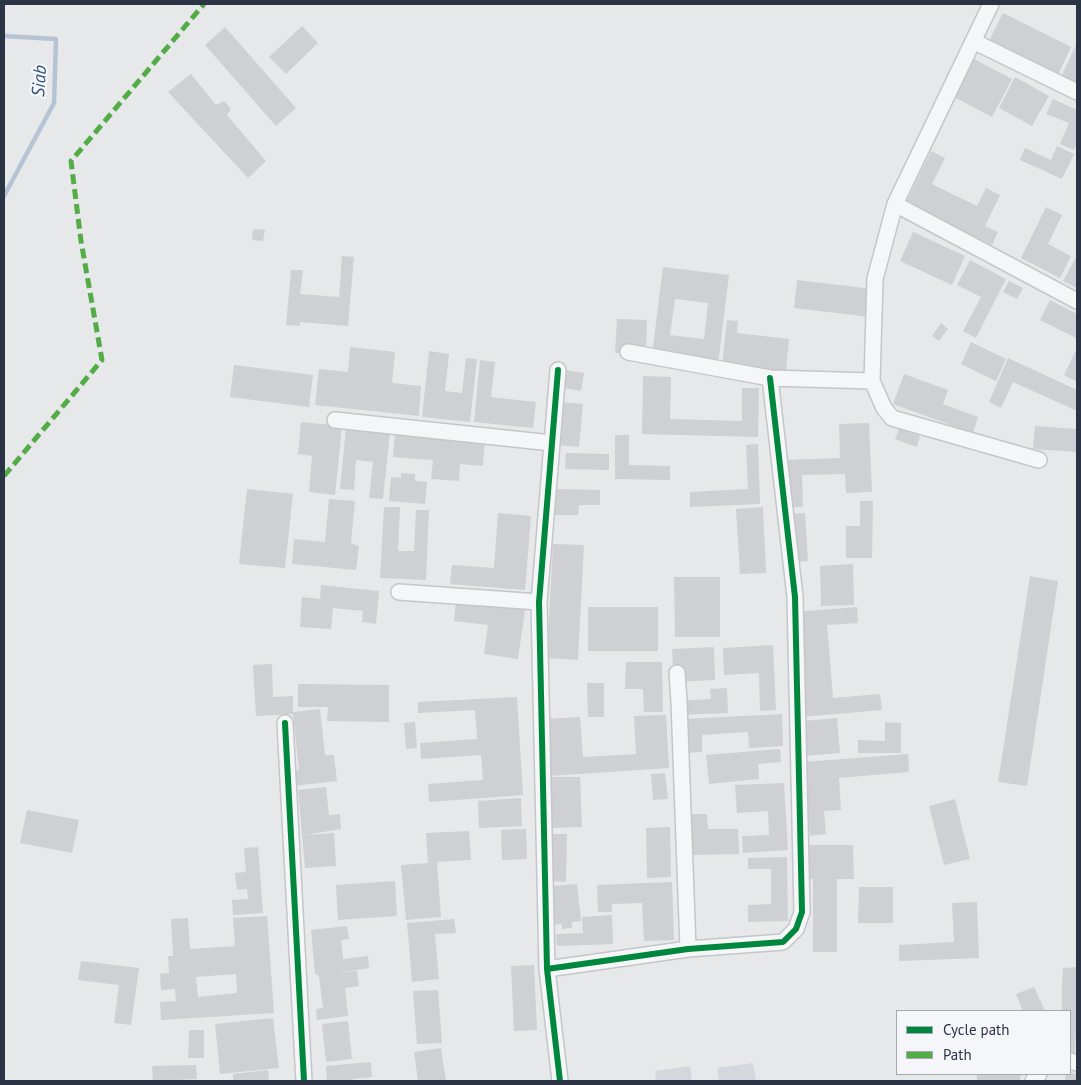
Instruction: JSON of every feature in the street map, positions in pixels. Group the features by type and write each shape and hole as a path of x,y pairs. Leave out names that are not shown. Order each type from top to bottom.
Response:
{"street":[{"path":"991,4 895,204 875,279 872,381 884,408 892,418 1039,460"},
{"path":"973,41 1077,92"},
{"path":"895,204 1077,301"},
{"path":"628,352 770,378 872,381"},
{"path":"558,370 539,602 547,969 560,1081"},
{"path":"547,969 688,949 783,942 796,929 802,912 795,597 770,378"},
{"path":"335,420 552,444"},
{"path":"399,592 539,602"},
{"path":"677,673 688,949"},
{"path":"285,723 304,1081"}],"shaded area":[{"path":"753,1063 756,1081 719,1081 717,1068"},
{"path":"690,1066 692,1081 656,1081 655,1071"}],"building":[{"path":"1003,13 1071,47 1058,75 989,41"},
{"path":"302,26 318,43 286,74 269,57"},
{"path":"225,27 296,108 276,126 205,45"},
{"path":"1077,43 1077,85 1061,77"},
{"path":"974,59 1012,79 992,117 954,97"},
{"path":"191,74 216,105 224,101 231,109 227,115 266,161 248,178 168,92"},
{"path":"1015,77 1049,96 1032,126 999,108"},
{"path":"1053,99 1077,110 1077,143 1074,150 1060,144 1069,123 1046,114"},
{"path":"1057,146 1074,154 1062,179 1020,160 1025,148 1051,160"},
{"path":"931,151 945,158 932,184 977,206 986,188 1000,195 985,226 998,232 992,245 906,203"},
{"path":"1046,207 1062,215 1048,244 1071,256 1060,278 1021,258"},
{"path":"253,229 265,230 263,241 252,240"},
{"path":"913,232 965,256 952,285 900,261"},
{"path":"342,256 354,257 348,326 300,322 300,326 286,325 291,270 303,270 300,294 339,297"},
{"path":"1075,259 1077,260 1077,288 1063,281"},
{"path":"970,260 1006,279 976,338 963,331 981,297 957,285"},
{"path":"663,267 729,275 718,364 652,355","holes":["675,299 708,303 704,339 670,335"]},
{"path":"797,280 873,289 870,317 794,308"},
{"path":"1009,281 1023,288 1017,299 1003,292"},
{"path":"1050,300 1077,314 1076,338 1040,320"},
{"path":"617,319 647,320 646,354 615,353"},
{"path":"727,320 738,321 737,333 789,339 786,372 722,365"},
{"path":"941,323 948,329 939,341 932,336"},
{"path":"971,342 1006,359 996,381 961,364"},
{"path":"350,347 395,352 392,383 421,386 419,416 315,405 319,369 348,372"},
{"path":"1077,348 1077,382 1064,375"},
{"path":"429,351 449,354 445,391 462,393 466,358 477,359 470,422 422,417"},
{"path":"1008,358 1077,390 1077,411 1013,382 1001,408 989,402"},
{"path":"480,360 495,362 491,397 536,402 533,428 474,422"},
{"path":"234,365 313,375 309,407 230,397"},
{"path":"566,370 584,373 581,391 563,388"},
{"path":"904,374 948,390 943,404 978,417 973,433 893,404"},
{"path":"643,376 671,377 670,419 742,421 742,388 759,388 758,437 642,434"},
{"path":"562,402 583,404 579,447 558,445"},
{"path":"301,422 342,426 335,495 309,492 312,456 298,454"},
{"path":"869,423 872,492 846,493 845,474 802,475 803,507 783,508 782,460 840,458 839,424"},
{"path":"1035,426 1077,429 1077,452 1033,449"},
{"path":"346,428 390,432 383,499 369,498 373,462 356,460 354,490 340,489"},
{"path":"899,429 920,436 917,447 895,439"},
{"path":"395,434 485,441 483,466 460,464 459,481 431,479 433,460 393,457"},
{"path":"615,435 629,435 629,465 670,466 670,480 615,479"},
{"path":"758,444 760,504 690,507 690,492 748,489 746,445"},
{"path":"566,453 609,454 609,470 565,469"},
{"path":"401,473 415,474 415,481 427,482 425,504 389,501 391,477 401,478"},
{"path":"247,489 293,494 285,568 239,564"},
{"path":"556,489 600,490 600,505 579,505 578,515 555,515"},
{"path":"329,499 355,501 351,543 359,546 356,570 292,564 294,539 325,542"},
{"path":"860,501 873,501 872,558 846,558 846,526 860,526"},
{"path":"384,507 400,507 398,551 414,551 416,510 429,510 426,580 380,578"},
{"path":"763,507 766,573 740,574 736,509"},
{"path":"498,513 531,516 525,590 450,584 452,565 494,568"},
{"path":"805,513 808,561 787,563 783,514"},
{"path":"553,544 584,545 578,660 547,658"},
{"path":"853,564 854,605 821,606 820,566"},
{"path":"1030,576 1058,581 1027,786 998,782"},
{"path":"674,577 720,577 720,637 675,637"},
{"path":"321,585 379,591 376,624 362,622 363,611 333,608 331,629 300,627 302,597 320,599"},
{"path":"456,601 525,610 518,659 484,654 488,625 454,621"},
{"path":"588,607 658,607 658,651 588,651"},
{"path":"857,607 858,623 827,625 833,698 880,694 882,710 801,717 793,612"},
{"path":"773,645 776,710 760,711 759,673 724,675 723,648"},
{"path":"714,647 715,680 674,682 672,649"},
{"path":"626,662 662,662 663,712 644,712 643,689 625,689"},
{"path":"272,664 273,697 293,696 293,712 320,709 325,755 334,755 337,781 294,786 293,771 299,770 293,714 256,716 253,665"},
{"path":"587,683 604,683 604,717 588,717"},
{"path":"298,684 389,685 389,722 327,721 328,707 298,707"},
{"path":"727,688 728,713 680,715 679,701 711,699 710,689"},
{"path":"517,697 523,795 429,802 428,784 483,780 481,755 421,759 420,743 477,739 475,710 418,713 418,702"},
{"path":"782,714 783,746 749,748 748,732 702,735 702,752 685,753 684,719"},
{"path":"666,715 669,768 548,776 545,719 580,717 583,757 636,754 634,716"},
{"path":"837,718 840,753 805,756 803,721"},
{"path":"415,722 417,748 406,749 404,723"},
{"path":"885,722 901,723 901,753 858,753 858,740 885,741"},
{"path":"780,749 781,762 758,764 759,779 709,784 706,755"},
{"path":"908,754 909,772 839,778 841,810 824,811 826,834 810,836 804,762"},
{"path":"665,773 668,799 653,800 651,774"},
{"path":"547,777 580,777 582,827 548,828"},
{"path":"784,783 788,850 743,853 742,836 769,835 768,811 737,813 735,785"},
{"path":"326,787 329,815 340,814 341,829 305,835 334,833 336,866 305,868 298,790"},
{"path":"521,798 522,826 479,828 478,801"},
{"path":"955,799 970,859 944,865 929,806"},
{"path":"27,810 79,820 72,853 20,843"},
{"path":"690,814 707,814 708,829 738,829 739,854 691,855"},
{"path":"670,827 671,877 647,878 646,828"},
{"path":"526,829 527,859 502,860 501,830"},
{"path":"469,831 471,860 437,862 441,917 406,920 401,865 428,863 426,833"},
{"path":"550,834 567,834 566,882 550,881"},
{"path":"808,845 853,845 854,879 837,879 837,952 813,952 813,879 808,879"},
{"path":"258,847 263,913 233,915 232,900 248,899 247,889 237,890 235,873 246,872 244,848"},
{"path":"787,857 788,921 748,922 748,905 771,904 771,869 748,869 748,858"},
{"path":"395,881 397,916 338,920 336,885"},
{"path":"672,882 674,940 644,941 642,903 612,904 612,912 598,912 597,885"},
{"path":"577,884 581,921 572,922 572,928 562,929 562,924 554,925 550,886"},
{"path":"859,887 893,887 893,923 858,923"},
{"path":"977,902 979,958 899,961 899,945 954,942 952,903"},
{"path":"612,915 613,944 557,946 556,934 583,933 582,917"},
{"path":"267,916 274,1013 161,1020 160,1002 176,1001 175,989 161,990 160,974 169,973 168,956 173,956 171,919 188,918 190,949 235,946 233,918","holes":["236,974 237,993 198,997 196,977"]},
{"path":"454,919 456,933 435,934 439,979 412,982 407,923"},
{"path":"347,926 349,939 341,940 343,959 368,956 369,968 338,973 357,971 359,986 345,988 348,1016 317,1020 316,1009 323,1008 319,976 315,974 311,930"},
{"path":"81,961 139,968 131,1025 114,1023 119,985 78,980"},
{"path":"534,965 537,1030 514,1031 511,966"},
{"path":"1077,967 1075,1053 1071,1051 1071,1010 1062,1010 1063,968"},
{"path":"1034,987 1045,1010 1023,1010 1016,994"},
{"path":"438,990 442,1043 417,1044 413,991"},
{"path":"273,1018 279,1068 220,1074 215,1024"},
{"path":"348,1021 352,1059 326,1062 322,1024"},
{"path":"189,1030 204,1030 204,1058 188,1058"},
{"path":"441,1048 446,1081 418,1081 414,1052"},
{"path":"371,1062 372,1077 353,1079 353,1081 327,1081 326,1066"},
{"path":"196,1065 197,1079 153,1081 152,1066"},
{"path":"268,1070 269,1081 233,1081 233,1074"},
{"path":"1071,1072 1077,1074 1077,1081 1065,1081 1066,1075 1071,1075"},
{"path":"977,1075 1021,1075 1020,1081 977,1081"}],"waterway":[{"name":"Siab","path":"4,36 56,39 54,103 4,196"}],"marked path":[{"path":"4,476 102,360 81,241 71,161 204,4"}],"cycle path":[{"path":"558,370 539,602 547,969 560,1081"},
{"path":"547,969 688,949 783,942 796,929 802,912 795,597 770,378"},
{"path":"285,723 304,1081"}]}
